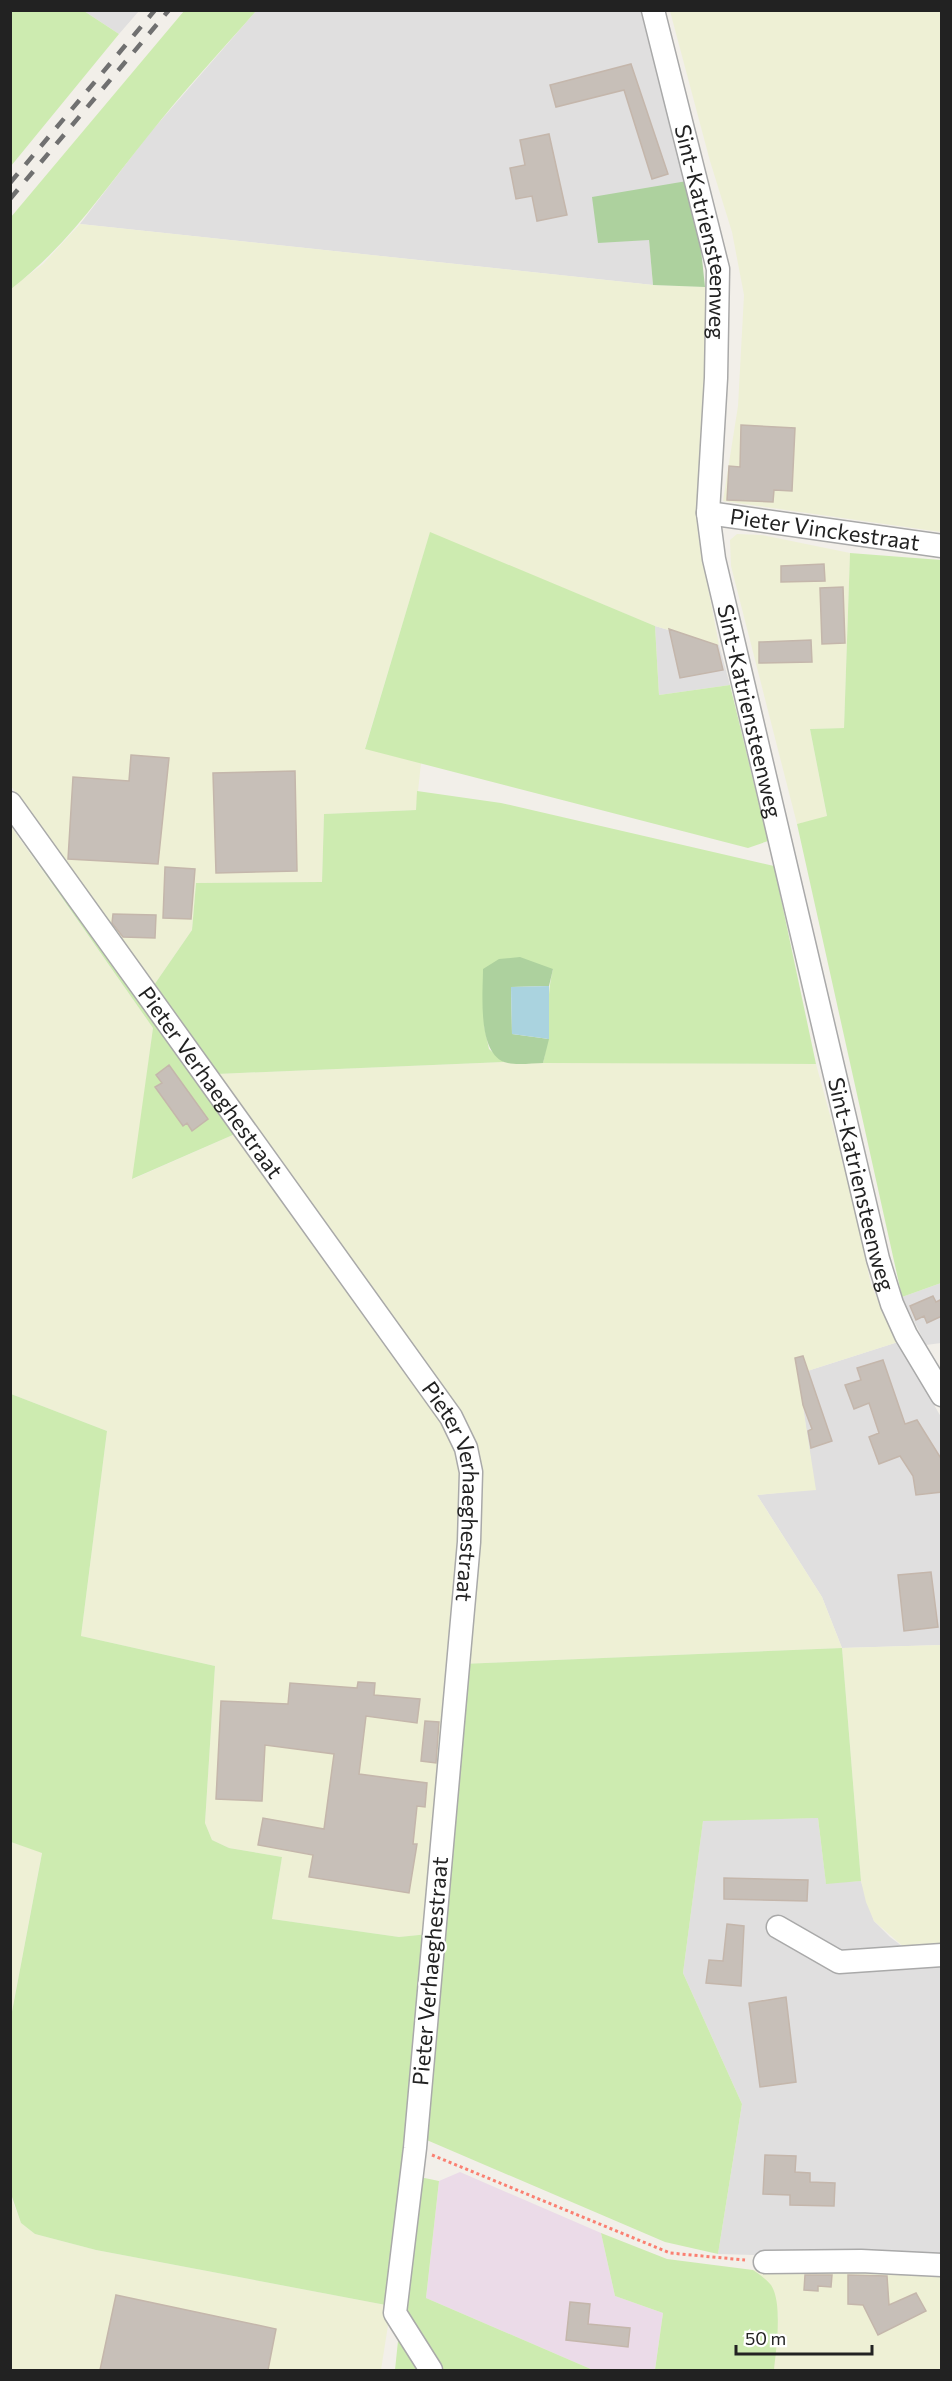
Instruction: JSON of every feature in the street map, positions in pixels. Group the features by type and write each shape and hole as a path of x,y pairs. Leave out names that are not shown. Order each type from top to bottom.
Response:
{"street":[{"name":"Sint-Katriensteenweg","path":"653,10 718,269 716,378 708,513 714,559 878,1259 892,1304 906,1335 942,1395"},
{"name":"Pieter Vinckestraat","path":"708,513 942,546"},
{"name":"Pieter Verhaeghestraat","path":"10,803 451,1417 466,1448 471,1472 469,1542 415,2148 395,2313 431,2370"},
{"path":"777,1927 839,1962 933,1955"},
{"path":"765,2262 861,2261 942,2265"}],"path":[{"path":"415,2148 670,2253 765,2262"}],"shaded area":[{"path":"84,11 139,11 119,34"},
{"path":"256,11 642,11 687,181 649,240 653,285 80,224 149,134"},
{"path":"655,626 719,645 730,685 659,695"},
{"path":"941,1283 941,1343 926,1345 902,1297"},
{"path":"898,1342 941,1417 941,1645 842,1648 822,1597 757,1495 815,1489 798,1374"},
{"path":"818,1818 826,1883 861,1881 874,1921 890,1937 906,1949 941,1949 941,2260 718,2254 742,2104 683,1973 703,1820"},
{"path":"460,2172 601,2233 615,2296 663,2313 655,2370 593,2370 426,2298 439,2181"}],"green space":[{"path":"10,11 84,11 119,34 11,166"},
{"path":"184,11 256,11 174,104 68,236 32,272 11,289 11,217"},
{"path":"670,11 941,11 941,532 723,501 738,406 744,295 732,232 710,161"},
{"path":"687,181 701,249 705,287 653,285 649,240 598,243 592,197"},
{"path":"80,224 653,285 705,287 708,378 697,501 698,534 719,645 655,626 430,533 365,748 421,763 416,810 324,814 322,882 196,883 192,930 152,988 11,786 10,289 43,264"},
{"path":"430,532 655,626 659,695 730,685 768,841 748,848 365,749"},
{"path":"737,534 762,535 850,553 844,728 810,729 827,817 797,824 731,566 730,540"},
{"path":"850,553 941,560 941,1283 902,1297 797,824 827,816 810,729 844,728"},
{"path":"417,791 501,803 774,866 816,1064 543,1063 553,969 483,969 484,1025 489,1049 504,1062 217,1074 152,988 192,930 196,883 322,882 324,814 416,810"},
{"path":"10,810 235,1134 132,1179 153,1028 11,825"},
{"path":"10,825 153,1028 133,1179 235,1134 456,1443 463,1475 429,1934 399,1937 272,1919 282,1857 229,1848 212,1840 205,1823 215,1666 81,1636 107,1431 11,1394"},
{"path":"520,957 553,969 549,986 511,987 512,1034 549,1039 543,1063 504,1062 495,1056 485,1034 483,969 499,959"},
{"path":"504,1062 816,1064 854,1203 871,1285 898,1342 798,1374 816,1490 757,1495 822,1597 842,1648 461,1664 481,1463 475,1444 217,1074"},
{"path":"11,1394 107,1431 81,1636 215,1666 205,1823 212,1840 229,1848 282,1857 272,1919 399,1937 429,1934 391,2306 96,2250 35,2234 21,2223 11,2194 11,2017 42,1853 11,1842"},
{"path":"941,1645 941,1949 906,1949 874,1921 866,1902 861,1881 842,1648"},
{"path":"842,1648 861,1881 826,1884 818,1818 703,1821 683,1973 742,2104 718,2254 665,2242 422,2138 461,1664"},
{"path":"11,1842 42,1852 11,2017"},
{"path":"415,2176 439,2181 426,2298 593,2370 395,2370"},
{"path":"10,2194 21,2223 35,2234 96,2250 391,2306 381,2370 11,2370"},
{"path":"601,2233 667,2259 753,2270 762,2277 771,2285 777,2303 778,2327 774,2370 655,2370 663,2313 615,2296"},
{"path":"792,2266 941,2273 941,2370 774,2370 778,2315 753,2270"}],"water":[{"path":"549,986 549,1039 512,1034 511,987"}],"building":[{"path":"631,64 668,174 652,179 624,90 556,107 550,85"},
{"path":"549,134 567,215 537,221 532,196 516,199 510,168 525,165 520,140"},
{"path":"741,425 795,428 792,491 774,490 773,502 727,500 729,466 740,467"},
{"path":"824,564 825,581 781,582 781,566"},
{"path":"843,587 845,643 822,644 820,588"},
{"path":"669,629 717,645 723,670 680,678"},
{"path":"811,640 812,662 759,663 759,642"},
{"path":"131,755 169,758 158,864 68,859 73,777 129,781"},
{"path":"295,771 297,871 216,873 213,773"},
{"path":"165,867 195,869 191,919 163,918"},
{"path":"113,914 156,915 155,938 123,937 112,923"},
{"path":"169,1065 208,1119 192,1131 187,1123 183,1126 155,1087 162,1083 156,1075"},
{"path":"933,1296 936,1302 942,1299 942,1316 927,1323 924,1316 916,1320 910,1306"},
{"path":"803,1356 832,1441 811,1448 808,1431 812,1429 803,1405 795,1358"},
{"path":"883,1360 905,1424 917,1420 942,1460 942,1492 916,1495 913,1476 900,1456 879,1464 869,1437 879,1433 869,1403 854,1409 845,1385 861,1380 857,1368"},
{"path":"931,1572 938,1627 904,1631 898,1575"},
{"path":"358,1682 375,1683 374,1695 420,1699 417,1723 366,1716 359,1774 427,1783 425,1807 417,1806 413,1844 417,1844 409,1893 309,1877 313,1855 258,1845 263,1818 324,1829 334,1754 265,1745 262,1801 216,1799 221,1701 288,1704 290,1683 357,1688"},
{"path":"425,1721 439,1722 436,1763 421,1761"},
{"path":"724,1878 808,1880 807,1901 724,1899"},
{"path":"727,1924 744,1926 741,1986 706,1983 709,1960 723,1961"},
{"path":"786,1997 796,2082 760,2087 749,2003"},
{"path":"765,2155 796,2156 795,2172 810,2173 810,2182 835,2183 834,2206 790,2205 790,2195 763,2194"},
{"path":"805,2275 832,2275 831,2287 818,2286 818,2291 804,2290"},
{"path":"848,2275 887,2276 889,2305 916,2293 926,2311 878,2335 863,2305 848,2304"},
{"path":"116,2295 276,2329 268,2370 100,2370"},
{"path":"570,2302 590,2304 588,2324 630,2328 628,2347 566,2340"}],"railway":[{"path":"10,183 155,10"},
{"path":"10,199 169,10"}]}
